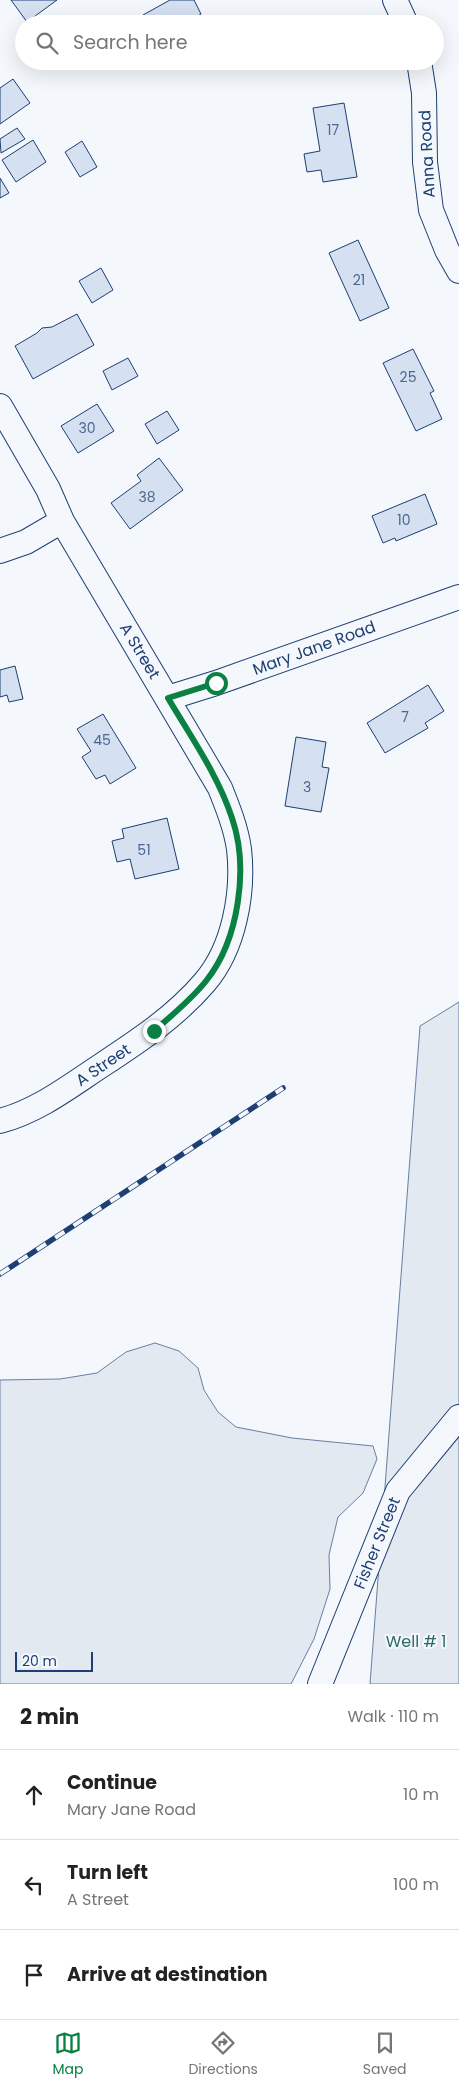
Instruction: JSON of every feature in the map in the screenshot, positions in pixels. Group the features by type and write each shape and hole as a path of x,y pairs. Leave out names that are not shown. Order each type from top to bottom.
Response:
{"street":[{"path":"395,0 402,15"},
{"name":"Anna Road","path":"420,70 424,93 425,162 431,210 447,250 459,271"},
{"name":"A Street","path":"0,406 48,489 62,521 206,761 233,820 239,849 239,886 235,917 225,949 207,980 154,1031 48,1101 15,1117 0,1120"},
{"path":"0,551 26,542 62,521"},
{"name":"Mary Jane Road","path":"168,698 216,683 459,597"},
{"name":"Fisher Street","path":"320,1684 398,1491 459,1417"}],"green space":[{"name":"Well # 1","path":"459,1002 459,1684 370,1684 420,1026"},
{"path":"155,1343 179,1351 198,1368 204,1390 218,1412 236,1427 292,1438 373,1446 377,1459 363,1493 338,1517 329,1555 330,1589 314,1639 291,1684 0,1684 0,1380 60,1379 97,1373 126,1352"}],"building":[{"path":"11,0 57,0 37,15 22,15"},
{"path":"170,0 194,0 201,14 199,15 143,15"},
{"path":"13,79 30,103 0,124 0,88"},
{"path":"344,103 357,177 323,182 321,170 307,172 304,154 320,151 313,108"},
{"path":"17,128 25,139 1,153 0,139"},
{"path":"33,140 46,162 16,182 2,160"},
{"path":"82,141 97,167 80,177 65,152"},
{"path":"0,178 9,193 0,198"},
{"path":"358,240 389,308 360,321 329,253"},
{"path":"101,268 113,290 92,303 79,281"},
{"path":"77,314 94,345 33,379 15,346 42,328 52,327"},
{"path":"413,349 434,391 430,393 442,419 416,431 383,363"},
{"path":"128,358 138,376 112,390 103,371"},
{"path":"97,404 114,431 78,453 61,426"},
{"path":"167,411 179,430 157,444 145,424"},
{"path":"159,458 183,490 130,529 111,503 141,481 137,475"},
{"path":"425,494 437,524 396,541 395,538 383,543 372,516"},
{"path":"15,666 23,699 9,702 7,695 0,697 0,670"},
{"path":"428,685 444,711 425,723 428,728 385,753 367,723"},
{"path":"103,714 136,768 110,784 105,775 96,779 82,757 91,751 77,729"},
{"path":"296,737 326,742 322,767 329,768 321,812 285,806"},
{"path":"167,818 179,869 135,879 130,859 117,862 112,841 124,838 122,829"}],"railway":[{"path":"0,1274 283,1088"}],"route":[{"path":"154,1031 207,980 225,949 235,917 239,886 239,849 233,820 206,761 168,698 216,683"}]}
